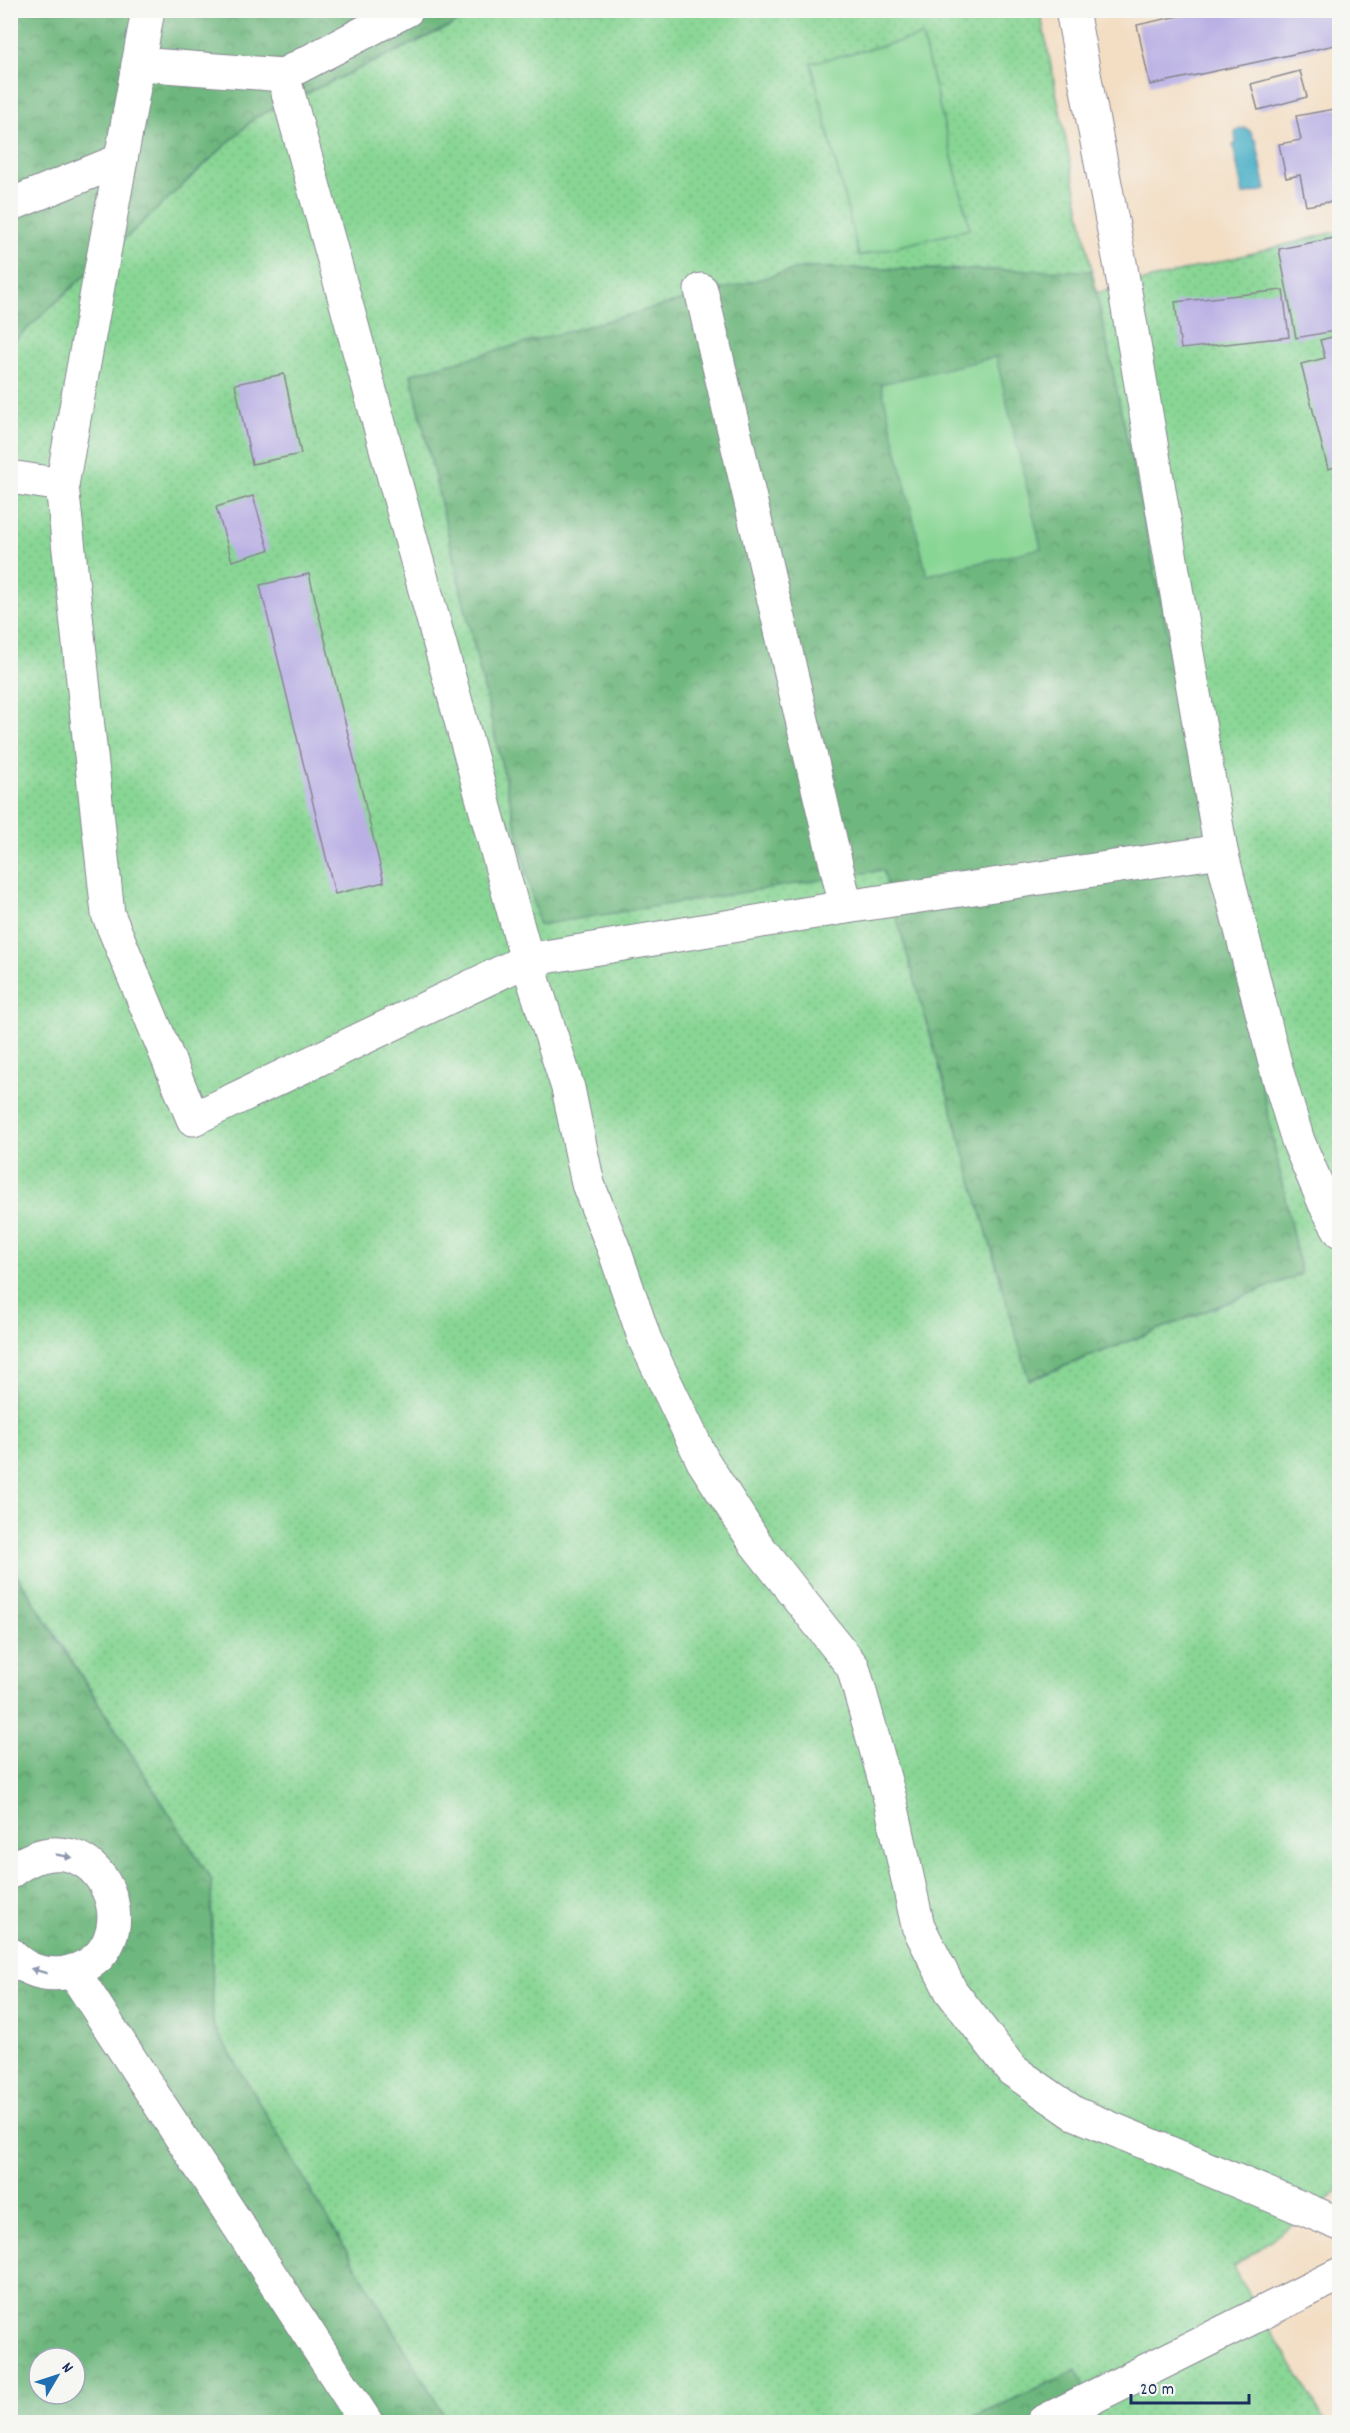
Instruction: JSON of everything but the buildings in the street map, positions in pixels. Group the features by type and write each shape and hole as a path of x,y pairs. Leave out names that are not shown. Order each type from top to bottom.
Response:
{"street":[{"path":"148,10 62,485 108,914 193,1119 527,960 846,907 1221,851"},
{"path":"138,64 283,75 407,10"},
{"path":"1072,10 1121,268 1221,851 1278,1075 1298,1141 1325,1204 1340,1231"},
{"path":"283,75 527,960 568,1088 588,1184 615,1252 645,1340 703,1461 756,1544 853,1667 890,1799 918,1926 951,1991 1012,2070 1074,2113 1340,2224"},
{"path":"10,205 121,160"},
{"path":"701,290 846,907"},
{"path":"10,477 62,485"},
{"path":"10,1872 25,1861 43,1854 64,1854 82,1860 98,1873 109,1890 114,1909 112,1929 105,1947 90,1962 74,1971 54,1975 34,1971 10,1954"},
{"path":"74,1971 366,2422"},
{"path":"1042,2422 1340,2274"}],"green space":[{"path":"11,11 482,11 256,117 11,344"},
{"path":"482,11 1040,11 1092,271 801,268 411,375 539,925 883,869 1030,1380 1301,1274 1096,293 1339,231 1339,2191 1233,2267 1326,2422 1100,2422 1076,2370 964,2422 448,2422 213,2025 211,1879 11,1565 11,344 256,117"},
{"path":"922,36 970,229 859,256 811,63"},
{"path":"801,268 1092,271 1301,1274 1029,1380 883,870 539,925 411,374"},
{"path":"996,357 1041,548 927,575 881,384"},
{"path":"10,1565 211,1879 213,2025 448,2422 11,2422"},
{"path":"1077,2370 1100,2422 964,2422"}],"water":[{"path":"1246,128 1256,140 1266,190 1243,195 1233,145 1236,144 1235,132"}]}
